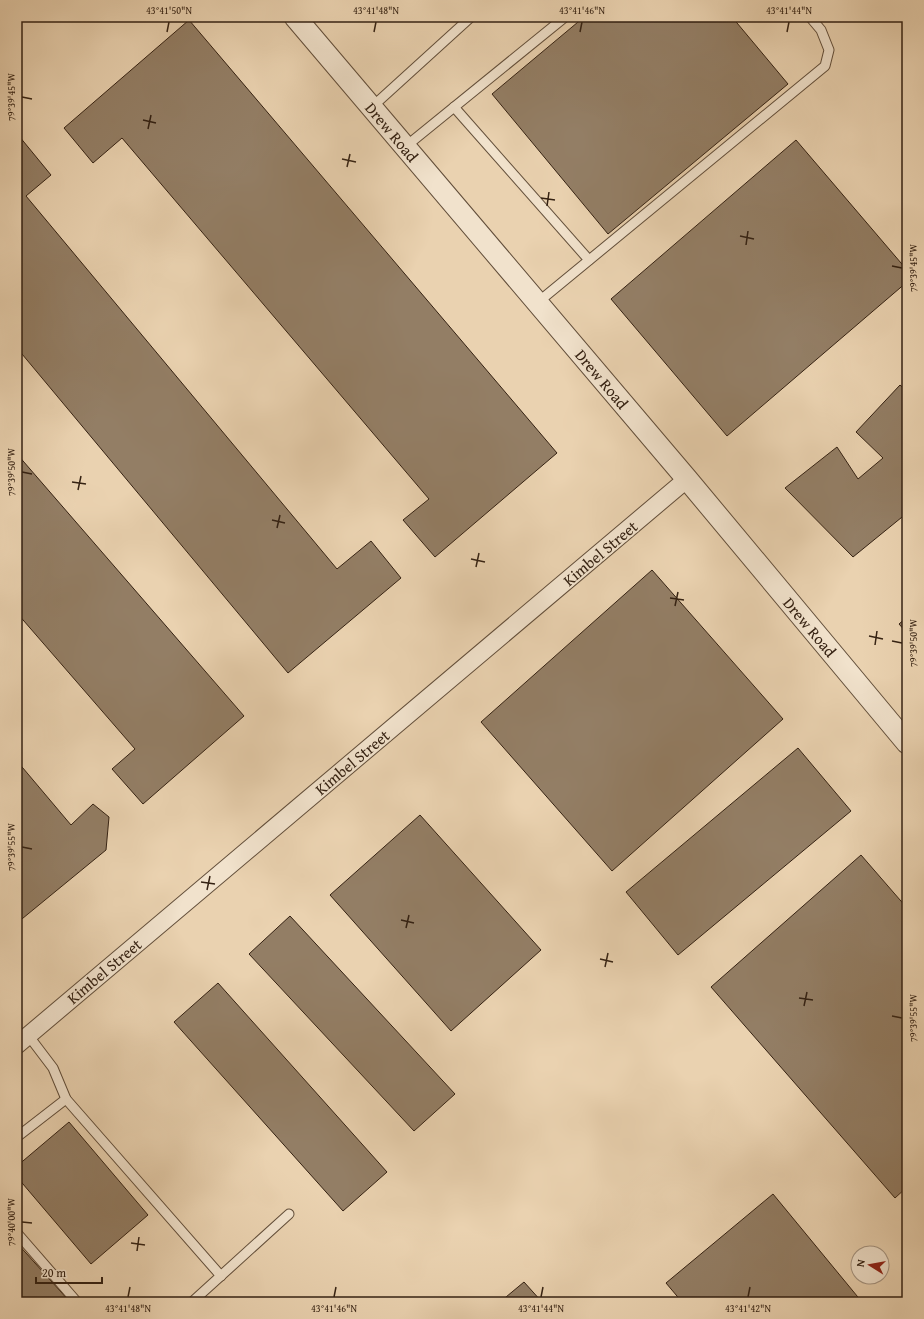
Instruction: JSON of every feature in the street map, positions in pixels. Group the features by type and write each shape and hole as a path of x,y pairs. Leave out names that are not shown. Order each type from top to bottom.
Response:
{"street":[{"name":"Drew Road","path":"295,17 687,479 907,743"},
{"name":"Kimbel Street","path":"22,1040 687,479"}],"lane":[{"path":"372,107 471,17"},
{"path":"405,147 565,17"},
{"path":"537,303 824,66 829,50 821,30 810,17"},
{"path":"454,107 589,260"},
{"path":"22,1040 53,1068 66,1099 221,1276"},
{"path":"17,1137 66,1099"},
{"path":"192,1302 289,1214"},
{"path":"17,1233 77,1302"}],"building":[{"path":"584,17 732,17 788,84 608,234 492,94"},
{"path":"189,20 557,453 435,557 403,520 429,499 122,138 93,163 64,128"},
{"path":"19,136 51,175 26,196 337,569 371,541 401,578 288,673 17,348 17,138"},
{"path":"796,140 907,270 907,282 727,436 611,299"},
{"path":"900,385 907,391 907,513 853,557 785,488 837,447 858,479 883,458 856,432"},
{"path":"17,454 244,716 143,804 112,769 135,749 17,613"},
{"path":"652,570 783,719 612,871 481,722"},
{"path":"907,617 907,633 899,624"},
{"path":"798,748 851,811 678,955 626,892"},
{"path":"17,761 71,825 93,804 109,817 106,850 17,923"},
{"path":"420,815 541,950 451,1031 330,895"},
{"path":"861,855 907,908 907,1187 895,1198 711,987"},
{"path":"290,916 455,1094 414,1131 249,954"},
{"path":"218,983 387,1172 343,1211 174,1022"},
{"path":"69,1122 148,1215 91,1264 17,1177 17,1166"},
{"path":"773,1194 862,1302 682,1302 666,1283"},
{"path":"17,1243 70,1302 17,1302"},
{"path":"524,1282 542,1302 500,1302"}]}
